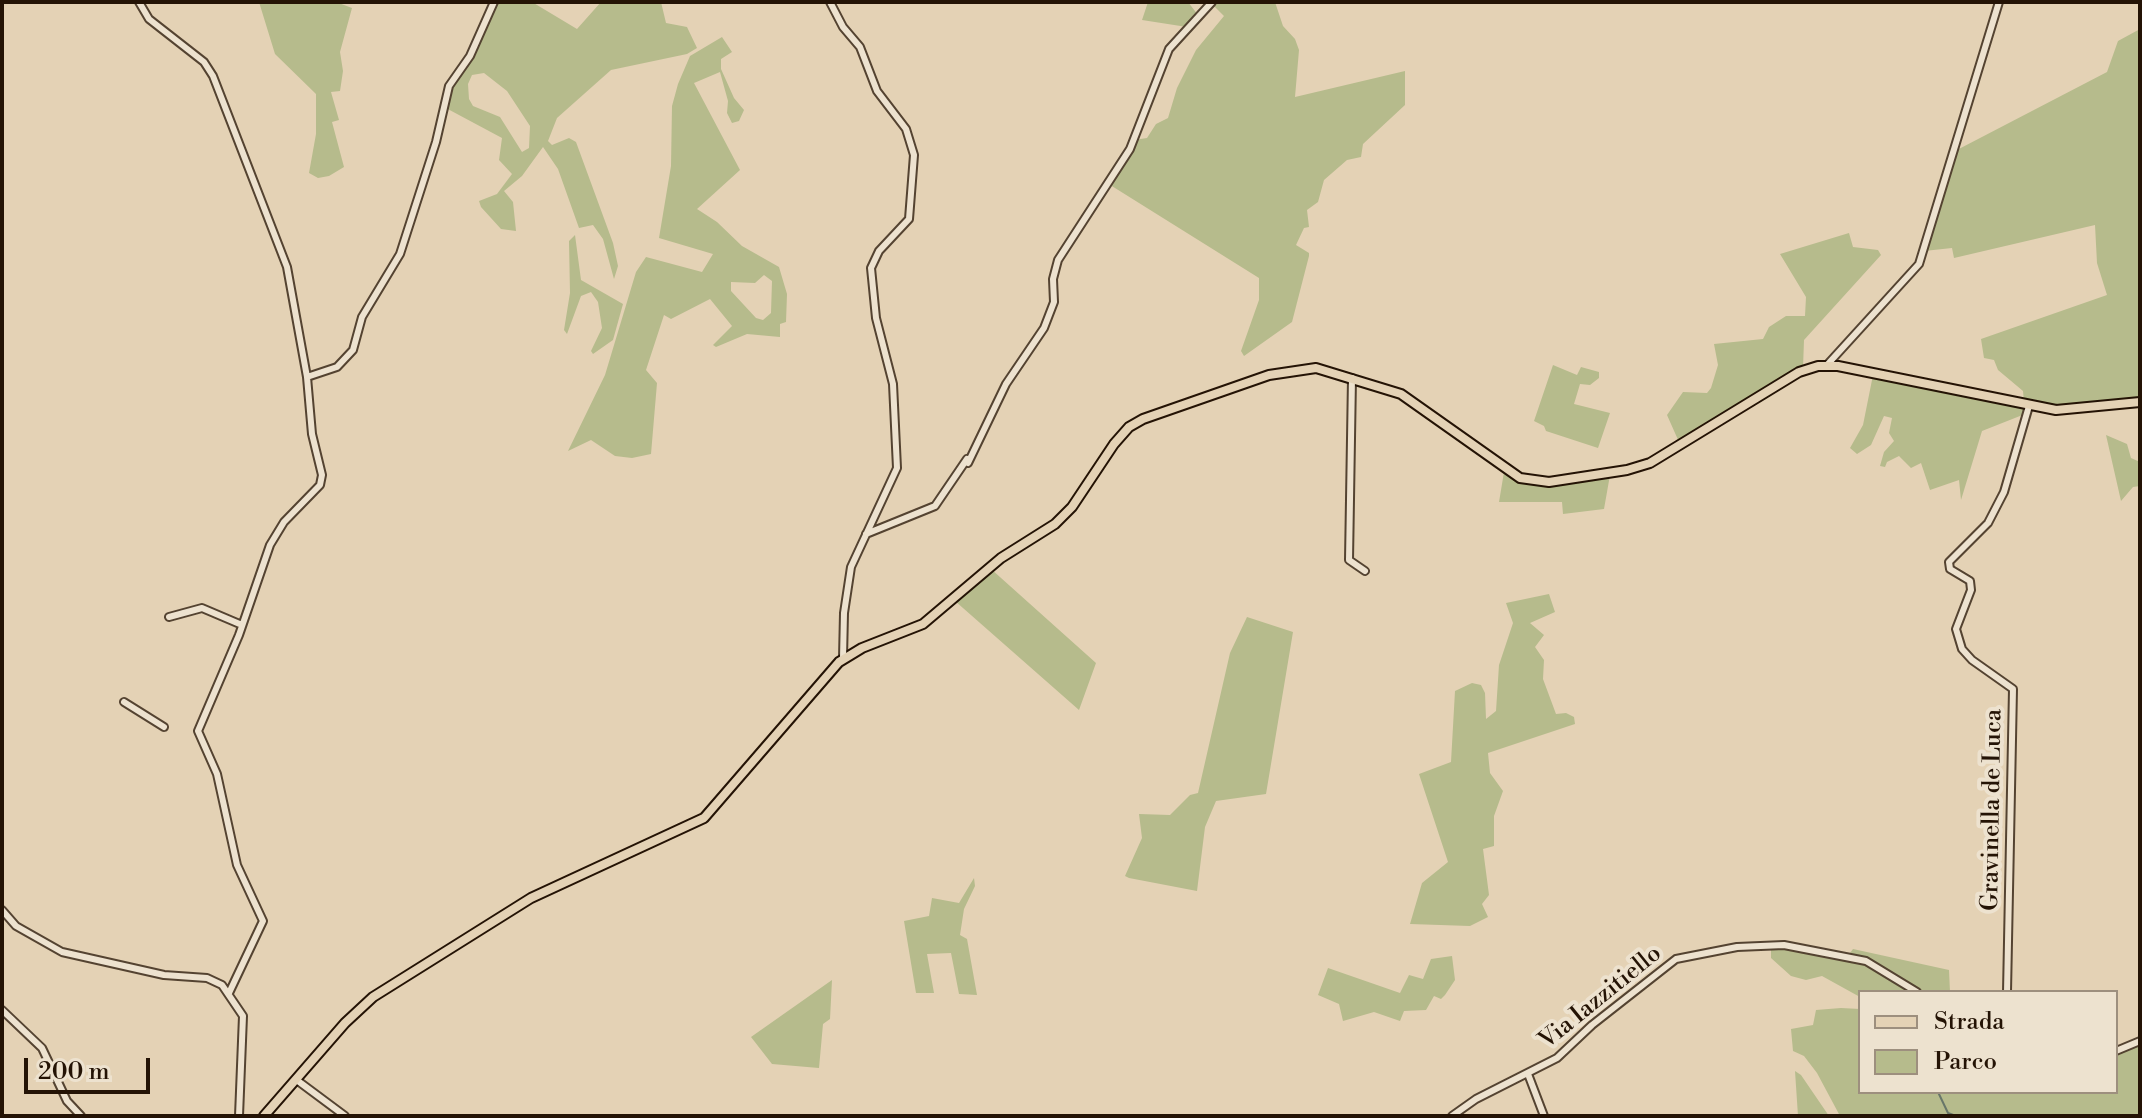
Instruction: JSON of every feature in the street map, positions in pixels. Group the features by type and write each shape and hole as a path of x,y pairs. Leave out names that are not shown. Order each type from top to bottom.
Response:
{"main road":[{"path":"264,1116 298,1081 345,1023 383,990 531,898 704,818 843,658 923,624 997,561 1055,524 1072,507 1114,444 1133,424 1286,370 1316,368 1407,397 1520,478 1549,482 1627,470 1650,463 1799,372 1827,365 2029,406 2073,410 2140,402"}],"street":[{"path":"139,2 149,19 204,62 219,89 287,267 307,377 310,422 321,480 318,489 284,522 270,545 242,625 198,731 217,774 237,865 263,921 261,931 237,971 229,993"},
{"path":"307,377 337,367 353,350 362,317 400,254 436,142 449,86 470,56 494,2"},
{"path":"830,2 843,27 860,47 875,87 906,129 914,155 909,219 879,251 871,268 876,318 893,384 898,458 896,473 866,534 849,579 843,658"},
{"path":"866,534 931,509 967,460 1006,384 1044,328 1054,302 1053,279 1058,260 1130,149 1169,49 1212,2"},
{"path":"1827,365 1919,264 1999,2"},
{"path":"1352,378 1349,560 1365,571"},
{"name":"Gravinella de Luca","path":"2007,990 2013,689 1972,660 1957,638 1956,629 1971,590 1970,581 1950,569 1949,562 1988,523 2004,492 2029,406"},
{"path":"169,617 202,608 242,625"},
{"path":"124,702 164,727"},
{"path":"2,910 16,926 62,952 164,975 207,978 229,993 243,1016 239,1116"},
{"name":"Via Iazzitiello","path":"1452,1116 1476,1099 1528,1074 1570,1048 1667,963 1688,957 1737,947 1784,945 1866,961 1914,990"},
{"path":"2,1010 42,1048 67,1101 81,1116"},
{"path":"2118,1050 2140,1041"},
{"path":"1528,1074 1544,1116"},
{"path":"298,1081 345,1116"}],"green space":[{"path":"259,2 336,2 352,8 340,52 343,71 340,91 331,92 339,120 332,122 344,167 329,176 318,178 309,173 316,134 316,94 275,54"},
{"path":"495,2 532,2 577,29 601,2 661,2 666,23 687,27 697,48 687,54 611,70 557,118 548,141 552,145 569,138 576,142 613,243 618,266 614,279 603,239 593,225 579,228 558,169 543,147 522,176 504,191 513,202 516,231 501,229 481,207 479,201 497,194 512,174 499,160 502,138 444,107 452,83 464,68","holes":["484,73 507,91 530,126 529,148 522,152 500,117 473,106 468,84 472,75"]},
{"path":"1148,2 1188,2 1198,15 1187,27 1142,20"},
{"path":"1210,2 1275,2 1283,26 1295,39 1299,50 1295,97 1405,71 1405,105 1363,144 1361,157 1347,160 1324,180 1318,202 1307,210 1309,227 1304,228 1296,245 1309,256 1292,322 1244,356 1241,351 1259,300 1259,278 1107,183 1134,140 1147,138 1156,124 1168,118 1177,88 1196,50 1224,16"},
{"path":"2140,29 2140,400 2063,409 2024,402 2023,391 1998,370 1994,360 1984,358 1981,339 2107,295 2097,263 2095,225 1954,258 1952,248 1924,251 1955,151 2107,72 2118,41"},
{"path":"722,37 732,52 721,59 721,69 734,98 744,110 739,121 732,123 727,113 728,101 720,72 694,83 740,170 697,209 717,222 742,246 779,267 787,294 786,322 780,324 780,337 747,334 716,347 713,345 732,326 710,299 671,319 664,315 646,370 657,383 651,454 632,458 615,456 591,440 568,451 605,375 636,272 646,257 702,272 713,254 659,238 671,166 672,106 690,56","holes":["764,275 772,281 771,313 763,320 756,318 731,291 731,282 755,283"]},
{"path":"1849,233 1853,247 1878,250 1881,255 1804,340 1803,368 1679,442 1667,415 1683,392 1707,393 1711,388 1718,365 1714,344 1763,339 1769,327 1786,316 1805,316 1806,297 1780,254"},
{"path":"575,235 581,280 623,304 613,340 593,354 591,351 602,328 598,302 591,292 581,296 567,334 564,330 570,293 569,241"},
{"path":"1553,365 1577,375 1581,367 1599,372 1599,378 1590,385 1580,384 1574,404 1610,413 1598,448 1546,431 1544,426 1534,421"},
{"path":"1873,375 2027,408 2025,414 1982,431 1961,500 1959,480 1930,490 1921,463 1911,468 1899,456 1887,462 1885,467 1880,466 1884,452 1894,441 1889,433 1892,418 1884,416 1871,445 1857,454 1850,448 1863,425"},
{"path":"2106,435 2127,444 2131,458 2140,462 2140,486 2133,487 2121,501"},
{"path":"1504,472 1523,482 1544,485 1610,475 1604,509 1563,514 1562,502 1499,502"},
{"path":"991,569 1096,663 1079,710 955,601"},
{"path":"1549,594 1555,612 1530,623 1544,635 1535,647 1544,660 1543,679 1556,714 1566,713 1574,717 1575,724 1488,753 1490,773 1503,791 1494,816 1494,846 1483,849 1489,895 1482,904 1488,917 1470,926 1410,924 1422,883 1448,862 1419,774 1451,762 1455,691 1472,683 1481,685 1485,693 1486,719 1496,711 1499,665 1513,623 1506,603"},
{"path":"1247,617 1293,632 1266,794 1216,801 1205,827 1197,891 1129,878 1125,876 1142,838 1139,814 1170,815 1190,795 1198,793 1230,653"},
{"path":"974,878 975,886 964,909 960,935 967,939 977,995 959,994 951,953 927,954 934,993 916,993 904,921 929,916 932,898 959,903"},
{"path":"1771,947 1864,962 1911,990 1858,990 1858,996 1822,976 1806,980 1791,976 1771,958"},
{"path":"1853,949 1949,970 1950,990 1915,990 1873,963 1847,957"},
{"path":"1452,956 1455,980 1445,995 1441,999 1434,996 1426,1010 1404,1011 1400,1021 1374,1012 1343,1021 1339,1004 1318,995 1328,968 1400,993 1409,975 1423,979 1431,959"},
{"path":"832,980 830,1019 823,1024 819,1068 772,1064 751,1037"},
{"path":"1858,1009 1858,1094 2118,1094 2118,1052 2140,1043 2140,1116 1840,1116 1817,1073 1804,1056 1793,1051 1791,1029 1813,1025 1816,1010"},
{"path":"1795,1071 1801,1075 1829,1116 1798,1116"}],"waterway":[{"path":"1939,1094 1948,1113 1956,1116"}]}
